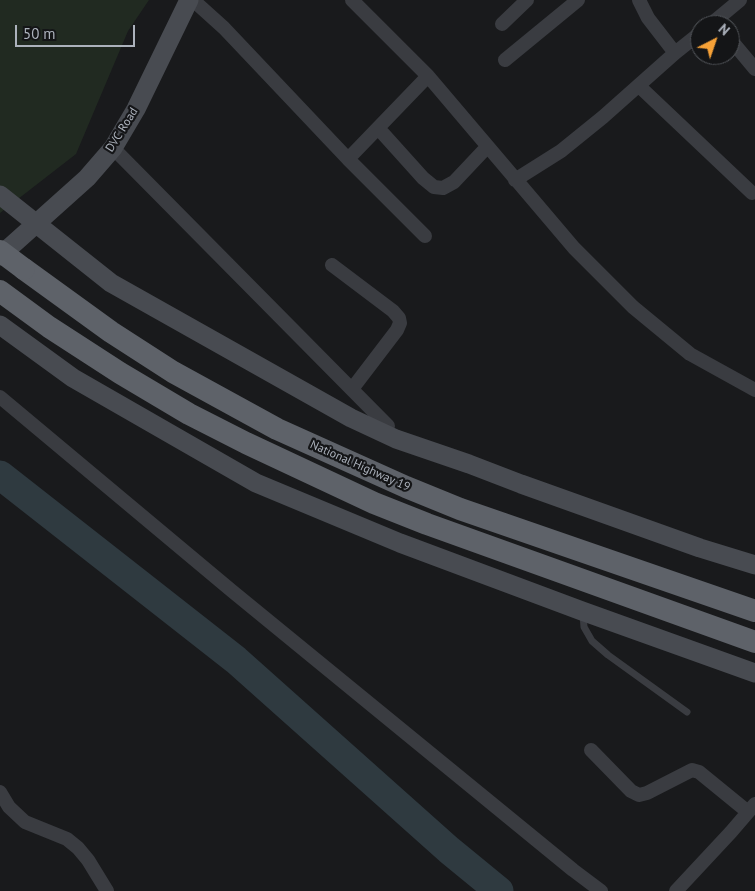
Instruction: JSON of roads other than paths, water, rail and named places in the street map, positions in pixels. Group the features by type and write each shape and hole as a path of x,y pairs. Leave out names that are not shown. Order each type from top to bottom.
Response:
{"highway":[{"name":"National Highway 19","path":"0,251 110,332 173,372 286,434 406,487 460,508 755,611"},
{"path":"0,291 50,327 120,373 189,414 246,444 374,503 427,524 755,642"}],"main road":[{"name":"DVC Road","path":"0,256 87,178 113,148 136,109 189,0"},
{"path":"0,195 111,283 351,418 396,439 700,548 755,565"},
{"path":"0,325 73,378 256,483 400,543 755,673"}],"street":[{"path":"193,0 224,28 348,159 425,236"},
{"path":"352,0 428,76 574,248 632,307 690,354 755,390"},
{"path":"502,24 527,0"},
{"path":"505,60 578,0"},
{"path":"639,0 648,18 675,53"},
{"path":"724,15 740,0"},
{"path":"515,180 561,151 690,41"},
{"path":"740,51 755,69"},
{"path":"348,159 428,76"},
{"path":"639,86 752,193"},
{"path":"378,128 423,178 434,187 444,188 454,182 487,147"},
{"path":"113,148 388,426"},
{"path":"332,265 393,311 399,318 400,323 397,330 352,389"},
{"path":"0,397 240,597 601,891"},
{"path":"591,750 631,791 639,795 647,793 692,770 698,772 752,808 676,891"},
{"path":"0,792 9,807 25,822 68,839 78,848 88,860 106,891"}],"lane":[{"path":"582,611 584,627 592,641 608,655 687,712"}],"waterway":[{"path":"0,475 236,660 449,850 499,891"}]}
